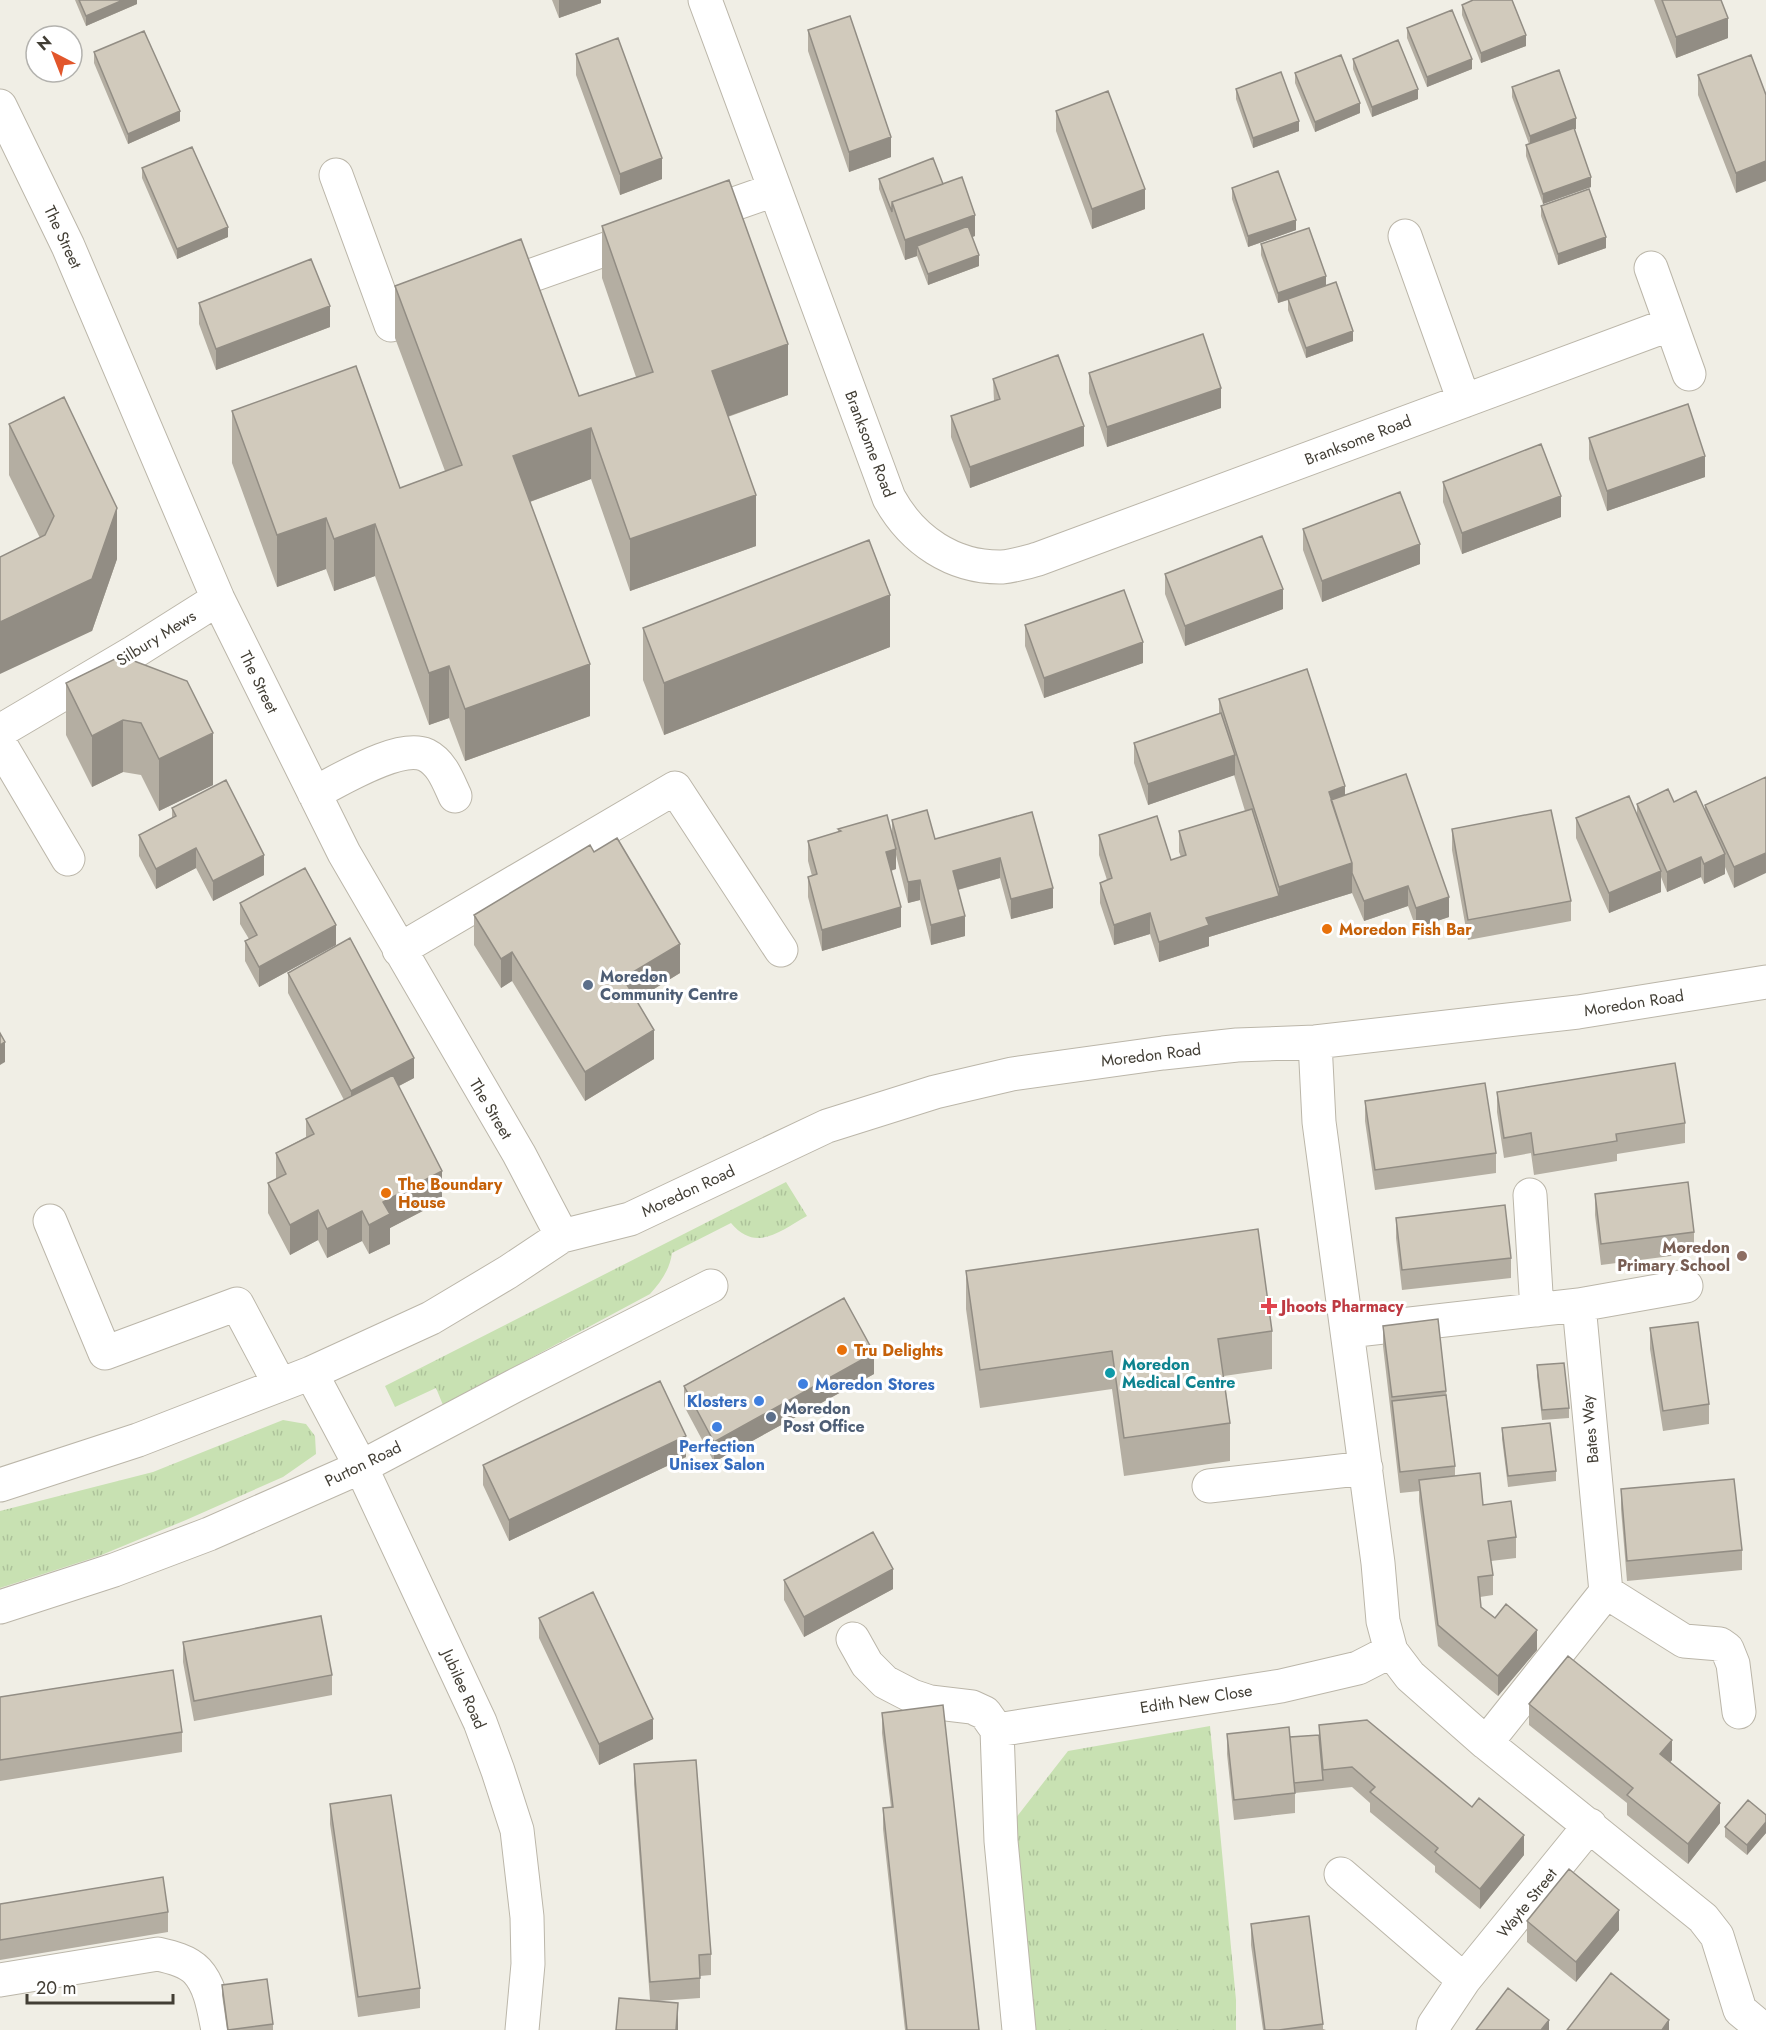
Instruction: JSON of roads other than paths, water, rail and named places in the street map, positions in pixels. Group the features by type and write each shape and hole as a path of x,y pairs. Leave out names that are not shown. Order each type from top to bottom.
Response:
{"street":[{"name":"Branksome Road","path":"705,0 889,498 912,531 940,551 962,560 981,566 1004,567 1038,559 1671,324"},
{"name":"The Street","path":"0,106 68,246 218,599 314,794 344,853 519,1154 562,1236"},
{"path":"336,175 392,325 774,190"},
{"path":"1405,236 1464,401"},
{"path":"1651,268 1689,374"},
{"name":"Silbury Mews","path":"0,731 134,652 218,599"},
{"path":"0,744 68,859"},
{"path":"314,794 363,768 397,755 416,752 428,756 437,763 446,775 455,796"},
{"path":"399,950 675,788 781,950"},
{"name":"Moredon Road","path":"562,1236 630,1218 819,1129 935,1092 1011,1074 1237,1045 1315,1042 1578,1012 1766,982"},
{"path":"1315,1042 1319,1122 1366,1468 1383,1621 1391,1651 1410,1676 1486,1743 1703,1918 1717,1936 1743,2023"},
{"path":"1530,1195 1537,1310"},
{"path":"50,1221 105,1353 237,1304 280,1385"},
{"path":"0,1485 138,1440 311,1373 431,1318 508,1272 562,1236"},
{"name":"Purton Road","path":"0,1606 114,1570 209,1534 361,1467 711,1286"},
{"path":"1348,1331 1579,1305 1686,1286"},
{"name":"Bates Way","path":"1579,1305 1606,1592"},
{"name":"Jubilee Road","path":"311,1373 361,1467 480,1722 517,1830 528,1917 528,1964 522,2030"},
{"path":"1209,1486 1366,1468"},
{"path":"1486,1743 1606,1592 1684,1641 1720,1644 1727,1649 1733,1664 1739,1712"},
{"path":"853,1639 867,1664 885,1682 912,1696 930,1702 972,1707 985,1713 997,1730 1001,1840 1019,2030"},
{"name":"Edith New Close","path":"997,1730 1281,1686 1358,1668 1391,1651"},
{"name":"Wayte Street","path":"1433,2030 1464,1980 1590,1826"},
{"path":"1341,1874 1464,1980"},
{"path":"0,1980 158,1954 178,1959 197,1970 209,1993 218,2030"}],"place":[{"name":"Moredon Fish Bar","path":"1327,929"},
{"name":"Moredon Community Centre","path":"588,985"},
{"name":"The Boundary House","path":"386,1193"},
{"name":"Moredon Primary School","path":"1742,1256"},
{"name":"Jhoots Pharmacy","path":"1269,1306"},
{"name":"Tru Delights","path":"842,1350"},
{"name":"Moredon Medical Centre","path":"1110,1373"},
{"name":"Moredon Stores","path":"803,1384"},
{"name":"Klosters","path":"759,1401"},
{"name":"Moredon Post Office","path":"771,1417"},
{"name":"Perfection Unisex Salon","path":"717,1427"}]}
